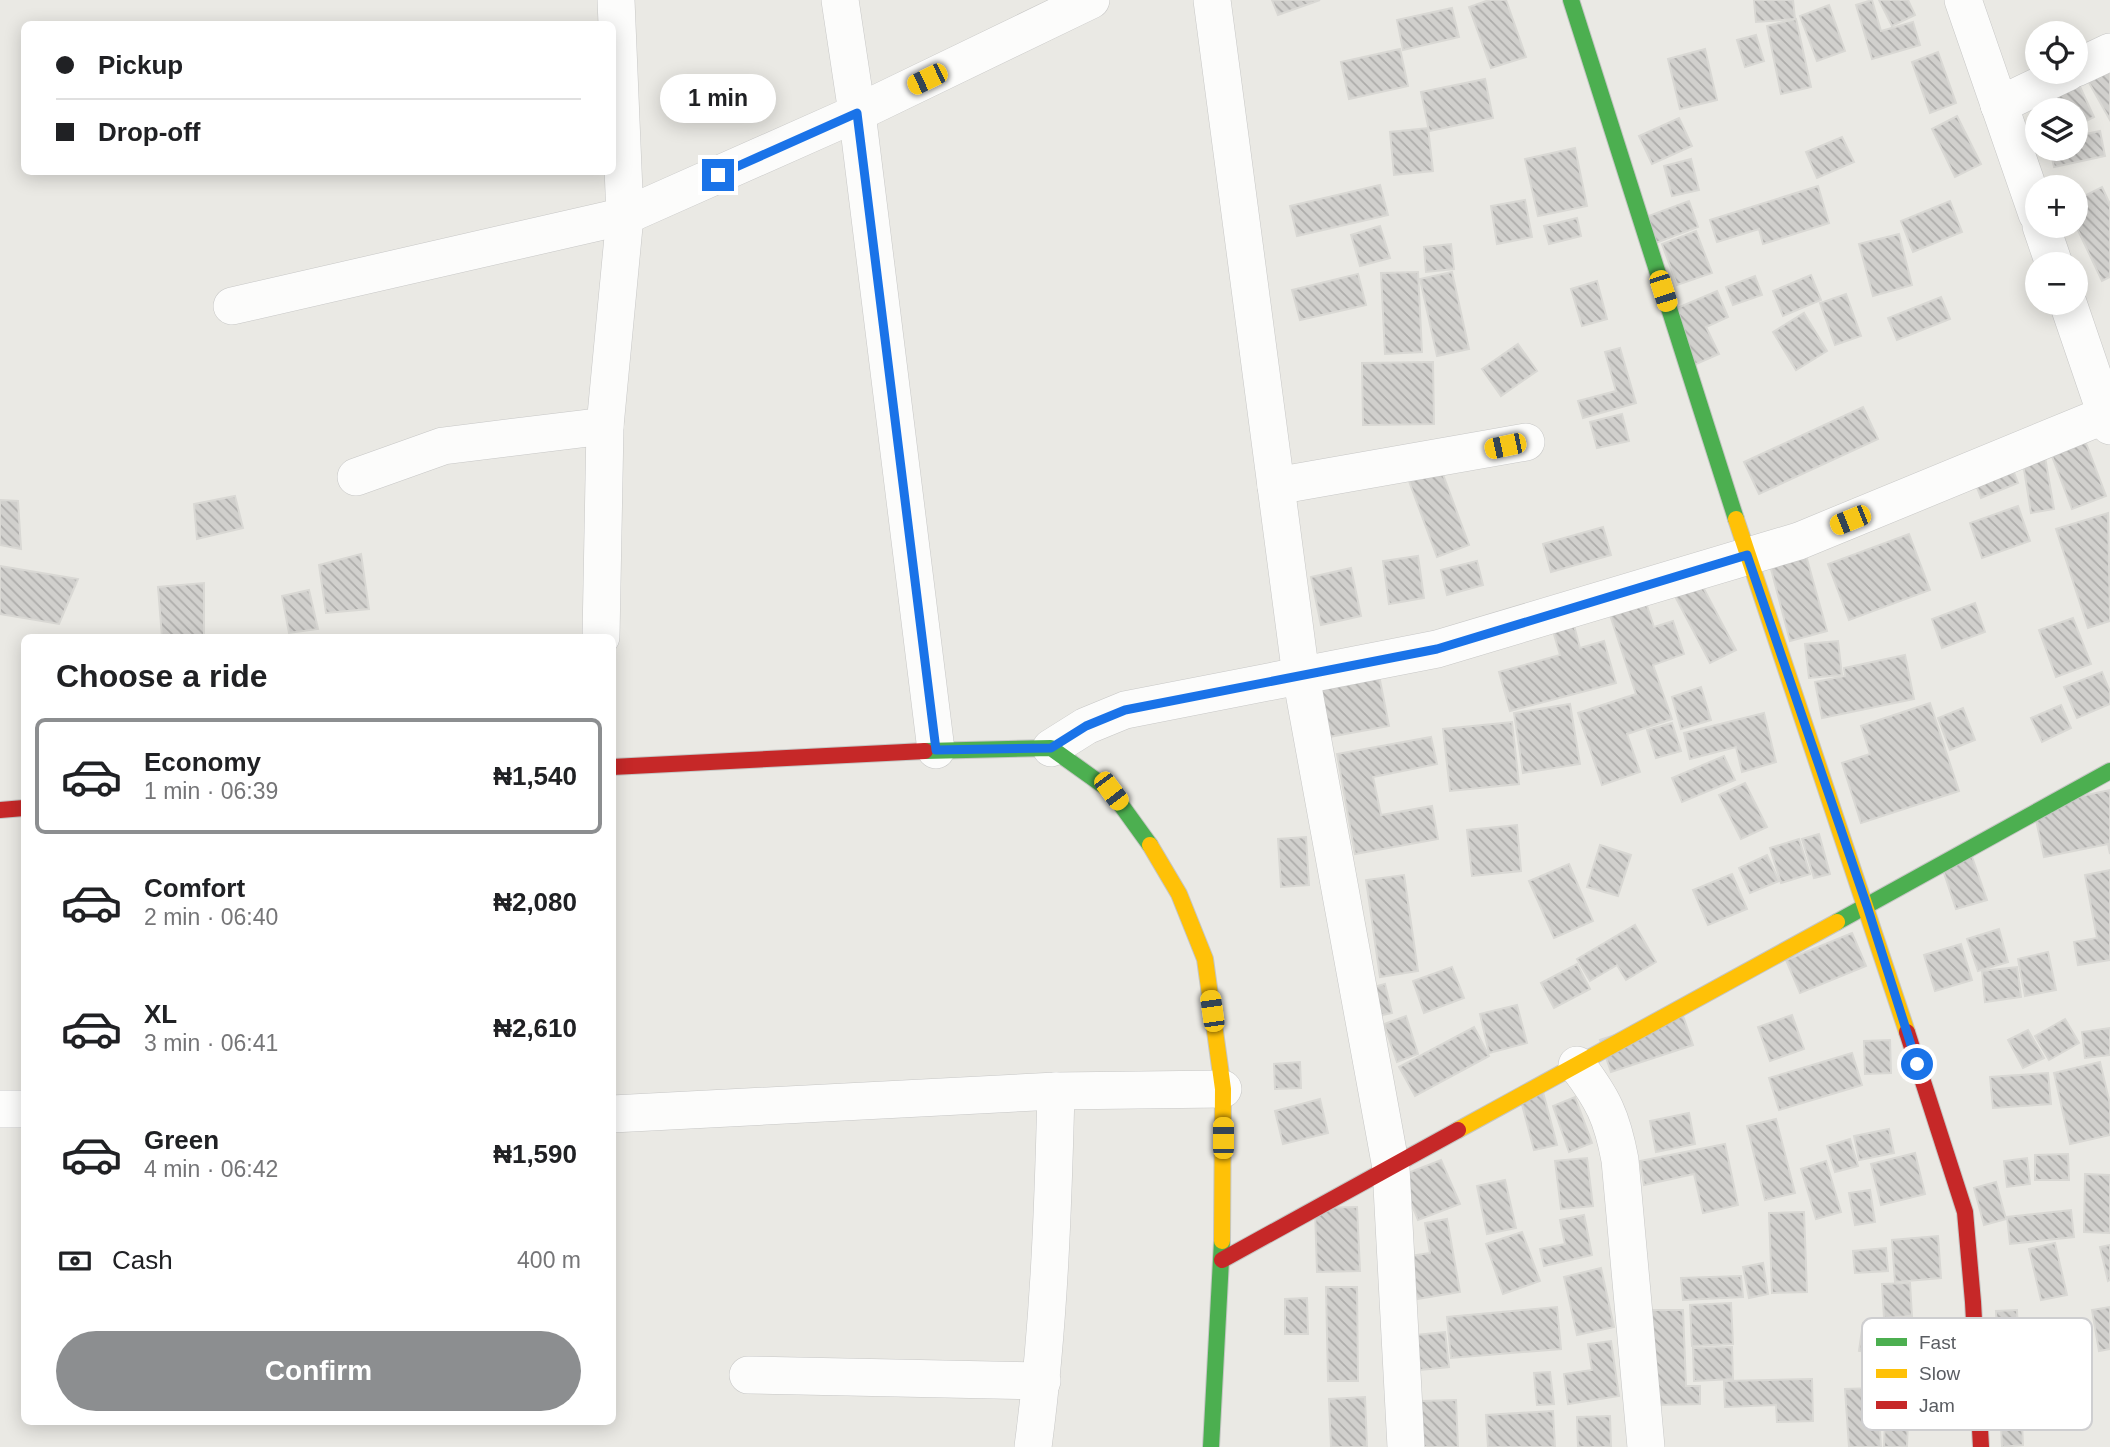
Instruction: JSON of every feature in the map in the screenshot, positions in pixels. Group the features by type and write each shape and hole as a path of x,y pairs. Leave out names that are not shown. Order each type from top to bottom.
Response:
{"street":[{"path":"601,634 605,426 625,216 616,0"},
{"path":"840,0 857,113 936,750"},
{"path":"232,306 625,216 857,113 1091,0"},
{"path":"1212,0 1301,676 1391,1168 1406,1447"},
{"path":"1571,0 1747,555 1867,906 1965,1212 1974,1318"},
{"path":"1963,0 2025,180"},
{"path":"2088,62 2110,52"},
{"path":"1999,105 2043,84"},
{"path":"616,767 936,750 1051,748 1086,726 1125,710 1437,649 1799,541 2109,418 2071,315"},
{"path":"356,477 443,446 605,426"},
{"path":"1276,486 1526,442"},
{"path":"1051,748 1111,791 1152,847 1178,894 1205,959 1223,1089 1222,1260 1212,1447"},
{"path":"1222,1260 2110,771"},
{"path":"0,810 21,808"},
{"path":"1577,1065 1599,1094 1614,1125 1620,1160 1646,1447"},
{"path":"616,1114 1056,1091 1223,1089"},
{"path":"1033,1447 1042,1381 1053,1233 1056,1091"},
{"path":"0,1109 21,1109"},
{"path":"748,1375 1042,1381"}],"building":[{"path":"1272,0 1320,0 1278,15"},
{"path":"1489,0 1506,0 1526,57 1491,68 1469,7"},
{"path":"1754,0 1793,0 1795,19 1756,22"},
{"path":"1872,0 1881,31 1913,22 1920,45 1872,59 1856,5"},
{"path":"1879,0 1908,0 1915,15 1892,26"},
{"path":"1829,5 1845,51 1817,61 1800,16"},
{"path":"1452,8 1459,37 1403,50 1397,20"},
{"path":"1796,19 1811,87 1781,94 1767,26"},
{"path":"1756,35 1764,61 1745,67 1737,40"},
{"path":"1400,49 1408,86 1349,99 1341,62"},
{"path":"1705,49 1717,100 1680,109 1668,59"},
{"path":"1938,52 1956,103 1930,113 1912,62"},
{"path":"2110,69 2110,120 2088,81"},
{"path":"1485,79 1493,118 1429,131 1421,92"},
{"path":"2063,84 2079,84 2085,98 2048,98 2045,92"},
{"path":"2088,104 2094,117 2088,120"},
{"path":"1957,116 1981,164 1955,177 1932,129"},
{"path":"1679,118 1692,146 1652,164 1639,136"},
{"path":"1428,128 1433,171 1394,175 1390,132"},
{"path":"2100,131 2105,156 2088,160 2088,134"},
{"path":"1842,137 1854,162 1817,178 1806,152"},
{"path":"1575,148 1587,206 1538,216 1525,159"},
{"path":"1691,159 1699,190 1672,196 1664,166"},
{"path":"2053,161 2082,161 2054,167"},
{"path":"1380,185 1388,215 1297,236 1290,206"},
{"path":"1818,186 1829,223 1763,244 1759,229 1717,242 1710,220"},
{"path":"2102,187 2110,204 2110,277 2102,281 2082,238 2088,238 2088,194"},
{"path":"1525,200 1532,237 1497,244 1491,206"},
{"path":"1689,201 1698,227 1653,244 1643,218"},
{"path":"1950,201 1962,232 1913,252 1901,221"},
{"path":"1577,218 1581,236 1549,244 1544,226"},
{"path":"1380,226 1390,258 1360,266 1351,235"},
{"path":"1696,231 1712,273 1677,285 1662,244"},
{"path":"1899,234 1912,285 1873,296 1859,244"},
{"path":"1451,244 1454,269 1426,272 1424,247"},
{"path":"1418,272 1422,352 1385,354 1381,273"},
{"path":"1452,272 1469,349 1437,356 1420,279"},
{"path":"1358,274 1366,305 1300,320 1292,290"},
{"path":"1811,275 1821,300 1783,316 1773,291"},
{"path":"1755,276 1762,295 1733,305 1726,287"},
{"path":"1597,281 1607,319 1582,326 1571,289"},
{"path":"1717,291 1728,317 1706,327 1719,354 1694,365 1670,311"},
{"path":"1846,294 1861,336 1835,345 1820,303"},
{"path":"1941,297 1950,319 1897,340 1888,318"},
{"path":"1804,313 1827,351 1796,370 1773,332"},
{"path":"1518,344 1537,371 1501,396 1482,369"},
{"path":"1620,348 1636,403 1583,418 1578,401 1616,391 1605,352"},
{"path":"1433,362 1434,424 1363,425 1362,363"},
{"path":"1863,407 1878,439 1759,494 1744,462"},
{"path":"1622,414 1629,441 1597,448 1590,422"},
{"path":"2075,414 2106,496 2072,509 2041,427"},
{"path":"2041,434 2054,509 2031,513 2019,438"},
{"path":"2004,447 2018,483 1981,498 1967,461"},
{"path":"1434,450 1469,545 1437,557 1402,462"},
{"path":"235,496 243,528 197,539 194,504"},
{"path":"0,500 18,501 21,549 0,545"},
{"path":"2018,506 2030,541 1982,558 1970,523"},
{"path":"2108,513 2110,621 2088,628 2056,529"},
{"path":"1603,527 1611,555 1551,572 1543,544"},
{"path":"1909,534 1930,590 1849,620 1828,564"},
{"path":"1802,541 1827,631 1790,641 1766,550"},
{"path":"361,554 369,609 326,613 319,565"},
{"path":"1418,556 1424,598 1389,604 1383,561"},
{"path":"1477,561 1483,585 1447,595 1441,570"},
{"path":"0,566 78,579 59,624 0,614"},
{"path":"1351,568 1361,616 1321,625 1311,577"},
{"path":"1693,568 1736,650 1710,663 1667,581"},
{"path":"204,583 204,634 162,634 158,587"},
{"path":"309,590 318,629 289,633 282,596"},
{"path":"1644,597 1654,627 1673,621 1684,654 1653,665 1672,719 1627,734 1640,772 1602,785 1578,713 1636,694 1608,609"},
{"path":"1975,603 1985,632 1942,648 1932,619"},
{"path":"1572,618 1580,648 1604,641 1616,683 1510,711 1499,672 1560,655 1551,624"},
{"path":"2073,618 2091,664 2056,677 2039,630"},
{"path":"1838,641 1842,675 1809,678 1805,644"},
{"path":"1375,655 1389,726 1318,739 1305,669"},
{"path":"1905,655 1914,699 1822,718 1815,682 1845,676 1844,668"},
{"path":"2102,672 2110,692 2110,704 2077,718 2064,687"},
{"path":"1701,687 1711,720 1681,729 1672,697"},
{"path":"1930,703 1959,791 1861,823 1842,763 1870,754 1861,726"},
{"path":"1570,704 1580,764 1523,773 1514,713"},
{"path":"2061,705 2071,728 2042,742 2031,718"},
{"path":"1963,708 1975,740 1950,750 1938,718"},
{"path":"1764,713 1776,762 1742,772 1736,747 1690,759 1684,733"},
{"path":"1512,722 1519,784 1450,791 1443,729"},
{"path":"1672,723 1681,751 1656,758 1647,730"},
{"path":"1431,737 1437,764 1373,777 1381,815 1432,806 1438,839 1355,854 1337,754"},
{"path":"1724,756 1735,780 1682,802 1672,778"},
{"path":"1745,783 1767,827 1741,839 1719,795"},
{"path":"2110,790 2110,854 2108,844 2044,857 2033,806"},
{"path":"1517,825 1521,871 1472,876 1467,830"},
{"path":"1819,834 1830,874 1814,878 1802,839"},
{"path":"1306,837 1309,885 1281,887 1278,839"},
{"path":"1799,839 1810,874 1781,883 1770,848"},
{"path":"1600,845 1631,855 1618,896 1587,887"},
{"path":"1970,851 1987,900 1956,909 1940,861"},
{"path":"1767,855 1779,881 1750,893 1739,868"},
{"path":"1569,864 1593,921 1554,938 1529,881"},
{"path":"2110,870 2110,960 2078,965 2074,942 2097,938 2085,875"},
{"path":"1732,874 1747,909 1708,925 1693,890"},
{"path":"1404,875 1418,971 1380,977 1366,880"},
{"path":"1635,925 1656,962 1626,980 1617,965 1590,981 1577,959"},
{"path":"1999,929 2008,962 1978,971 1967,939"},
{"path":"1852,933 1866,966 1800,993 1786,960"},
{"path":"1961,944 1972,980 1935,991 1924,955"},
{"path":"2048,952 2056,990 2025,996 2018,959"},
{"path":"1577,964 1590,989 1554,1008 1541,983"},
{"path":"1452,967 1464,998 1424,1013 1413,981"},
{"path":"2017,967 2021,997 1985,1002 1982,971"},
{"path":"1385,984 1392,1013 1364,1019 1358,991"},
{"path":"1517,1005 1527,1043 1489,1053 1480,1014"},
{"path":"1682,1013 1693,1045 1611,1072 1600,1040"},
{"path":"1792,1015 1804,1049 1770,1061 1758,1027"},
{"path":"1406,1016 1418,1054 1397,1062 1384,1024"},
{"path":"2065,1019 2079,1043 2049,1060 2035,1036"},
{"path":"1474,1027 1489,1056 1415,1096 1399,1067"},
{"path":"2110,1028 2110,1055 2085,1058 2082,1032"},
{"path":"2028,1030 2044,1058 2023,1068 2008,1040"},
{"path":"1890,1040 1891,1073 1865,1074 1864,1041"},
{"path":"1852,1053 1862,1085 1779,1110 1769,1078"},
{"path":"1300,1062 1301,1088 1275,1089 1274,1064"},
{"path":"2100,1062 2110,1104 2110,1135 2070,1144 2054,1073"},
{"path":"2048,1073 2051,1104 1993,1108 1990,1077"},
{"path":"1543,1092 1557,1145 1534,1150 1520,1097"},
{"path":"1575,1097 1592,1143 1569,1152 1553,1106"},
{"path":"1320,1099 1328,1133 1283,1144 1275,1111"},
{"path":"1689,1113 1695,1144 1656,1152 1650,1121"},
{"path":"1776,1119 1795,1193 1765,1200 1747,1126"},
{"path":"1889,1129 1894,1153 1859,1160 1854,1136"},
{"path":"1850,1139 1858,1166 1835,1172 1827,1146"},
{"path":"1725,1144 1738,1205 1703,1213 1694,1174 1644,1185 1640,1161"},
{"path":"1915,1153 1925,1194 1881,1205 1871,1164"},
{"path":"2068,1154 2069,1180 2035,1180 2035,1155"},
{"path":"1587,1158 1593,1206 1561,1209 1555,1161"},
{"path":"2027,1158 2030,1184 2007,1187 2004,1161"},
{"path":"1441,1160 1460,1204 1418,1220 1400,1176"},
{"path":"1826,1161 1841,1212 1816,1219 1801,1169"},
{"path":"2085,1174 2110,1175 2110,1233 2084,1232"},
{"path":"1505,1180 1516,1228 1487,1234 1477,1186"},
{"path":"1996,1182 2006,1219 1984,1225 1974,1188"},
{"path":"1870,1190 1875,1222 1855,1225 1849,1193"},
{"path":"1357,1207 1360,1271 1317,1272 1315,1208"},
{"path":"2071,1210 2074,1237 2010,1244 2007,1217"},
{"path":"1804,1212 1807,1292 1772,1293 1769,1213"},
{"path":"1584,1215 1592,1255 1544,1266 1540,1249 1565,1244 1560,1220"},
{"path":"1447,1219 1460,1292 1417,1299 1409,1256 1430,1253 1425,1223"},
{"path":"1522,1232 1540,1281 1503,1294 1486,1244"},
{"path":"1938,1236 1941,1278 1895,1282 1892,1240"},
{"path":"2055,1243 2067,1295 2041,1300 2029,1249"},
{"path":"2110,1245 2110,1280 2108,1281 2100,1247"},
{"path":"1886,1248 1888,1271 1855,1273 1853,1251"},
{"path":"1763,1263 1768,1294 1749,1298 1743,1267"},
{"path":"1601,1268 1614,1327 1577,1335 1564,1277"},
{"path":"1741,1276 1743,1297 1683,1300 1681,1278"},
{"path":"1910,1283 1912,1316 1884,1318 1882,1284"},
{"path":"1326,1287 1357,1287 1358,1381 1328,1381"},
{"path":"1307,1298 1308,1334 1285,1334 1285,1299"},
{"path":"1731,1303 1733,1344 1692,1346 1690,1305"},
{"path":"1557,1307 1561,1349 1451,1358 1447,1317"},
{"path":"2110,1307 2110,1349 2099,1351 2092,1310"},
{"path":"1649,1310 1683,1310 1686,1386 1700,1386 1700,1404 1652,1405"},
{"path":"2017,1310 2017,1318 1996,1318 1996,1311"},
{"path":"1862,1330 1862,1351 1859,1351"},
{"path":"1445,1332 1449,1367 1410,1371 1406,1336"},
{"path":"1611,1341 1619,1396 1568,1404 1564,1374 1592,1370 1588,1344"},
{"path":"1732,1347 1733,1379 1694,1381 1693,1348"},
{"path":"1550,1372 1554,1404 1537,1405 1534,1373"},
{"path":"1812,1379 1813,1421 1777,1422 1776,1405 1725,1407 1724,1381"},
{"path":"1862,1388 1862,1430 1880,1430 1881,1447 1849,1447 1845,1389"},
{"path":"1365,1397 1367,1447 1331,1447 1329,1399"},
{"path":"1456,1400 1458,1447 1422,1447 1420,1401"},
{"path":"1553,1411 1555,1447 1488,1447 1486,1415"},
{"path":"1610,1416 1611,1447 1578,1447 1577,1417"},
{"path":"1885,1430 1908,1430 1907,1447 1884,1447"},
{"path":"2001,1430 2022,1430 2023,1445 2002,1447"}],"traffic: fast":[{"path":"1571,0 1736,519"},
{"path":"925,751 1051,748 1111,791 1150,845"},
{"path":"1837,922 2110,771"},
{"path":"1211,1447 1222,1241"}],"traffic: slow":[{"path":"1736,519 1907,1032"},
{"path":"1150,845 1179,894 1205,959 1223,1089 1222,1241"},
{"path":"1458,1130 1837,922"}],"traffic: jam":[{"path":"616,767 925,751"},
{"path":"0,810 21,808"},
{"path":"1907,1032 1965,1212 1974,1318"},
{"path":"1222,1260 1458,1130"},
{"path":"1980,1430 1981,1447"}],"route":[{"path":"718,175 857,113 936,750 1051,748 1086,726 1125,710 1437,649 1747,555 1867,906 1917,1064"}]}
